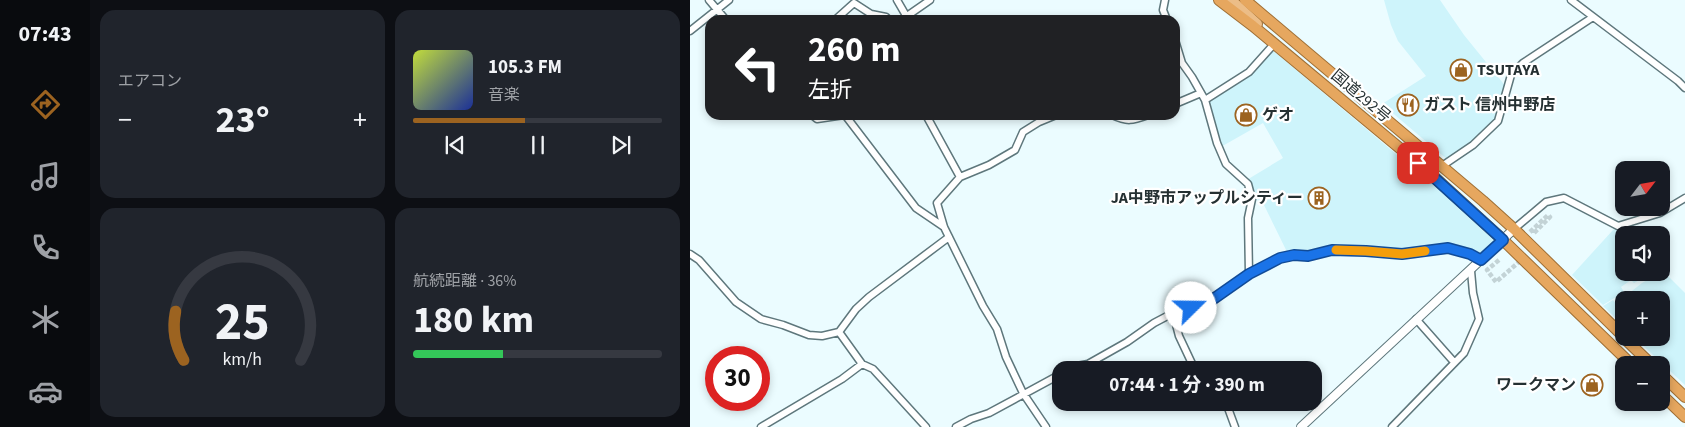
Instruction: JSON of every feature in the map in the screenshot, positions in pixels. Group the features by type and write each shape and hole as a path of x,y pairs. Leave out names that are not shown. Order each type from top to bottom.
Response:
{"highway":[{"name":"国道292号","path":"1219,0 1275,43 1432,175 1503,240 1623,356"},
{"name":"国道292号","path":"1245,0 1514,229 1615,328"},
{"name":"国道292号","path":"1633,346 1643,356"},
{"path":"1670,383 1685,398"},
{"path":"1670,403 1685,417"}],"main road":[{"path":"1231,0 1275,43"},
{"path":"1238,0 1283,33"}],"street":[{"path":"709,0 722,15"},
{"path":"711,15 729,0"},
{"path":"897,0 905,15"},
{"path":"911,15 930,0"},
{"path":"1165,0 1163,10 1165,15"},
{"path":"1571,0 1685,88"},
{"path":"841,15 854,3 875,15"},
{"path":"1442,166 1473,144 1498,121 1511,75 1523,63 1593,17"},
{"path":"690,31 705,20"},
{"path":"1180,103 1203,97 1249,72 1275,43"},
{"path":"1180,56 1182,63 1192,76 1203,97 1217,143 1226,164 1248,184 1252,199 1248,218 1249,274"},
{"path":"849,120 916,208 944,227"},
{"path":"929,120 960,177"},
{"path":"1044,120 1023,132 1015,150 989,165 960,177 937,203 944,227 983,306 997,329 1006,358 1023,393 1046,427"},
{"path":"1301,427 1514,229 1546,202 1564,198 1618,226 1660,213 1685,198"},
{"path":"690,254 699,260 736,302 760,319 809,335 822,336 839,332 856,309 869,297 950,237"},
{"path":"1093,361 1173,313 1209,302 1249,274 1280,258 1294,255 1308,256 1332,250 1402,254 1448,248 1470,254 1481,260"},
{"path":"1392,427 1454,362 1464,354 1479,319 1473,293 1471,271"},
{"path":"1173,313 1179,336 1192,361"},
{"path":"1416,319 1454,362"},
{"path":"839,332 862,364 873,369 926,427"},
{"path":"761,427 842,379 862,364"},
{"path":"956,427 971,419 989,414 1023,393 1052,378"},
{"path":"1229,411 1235,427"}],"shaded area":[{"path":"1384,0 1440,0 1464,35 1507,88 1498,121 1449,161 1382,104 1426,76 1398,41"},
{"path":"1270,48 1459,207 1499,244 1481,260 1448,248 1402,254 1366,251 1289,256 1262,201 1252,199 1245,181 1283,158 1263,123 1219,148 1205,100 1249,72"},
{"path":"1615,229 1615,281 1630,281 1621,287 1623,291 1615,291 1615,298 1603,305 1572,275"},
{"path":"1670,278 1685,293 1685,385 1670,371 1670,356 1654,356 1644,346 1670,346 1670,291 1632,291 1646,281 1670,281"},
{"path":"1613,300 1615,303 1615,317 1603,306"}],"tunnel":[{"path":"1530,232 1548,215 1550,217 1533,234"},
{"path":"1499,260 1487,270 1496,282 1520,261"}],"slow traffic":[{"path":"1336,250 1402,254 1425,251"}],"place":[{"name":"TSUTAYA","path":"1461,70"},
{"name":"ガスト 信州中野店","path":"1408,105"},
{"name":"ゲオ","path":"1246,115"},
{"name":"JA中野市アップルシティー","path":"1319,198"},
{"name":"ワークマン","path":"1592,385"}],"route":[{"path":"1191,308 1209,302 1249,274 1280,258 1294,255 1308,256 1332,250 1402,254 1448,248 1470,254 1481,260 1503,240 1418,163"}]}
